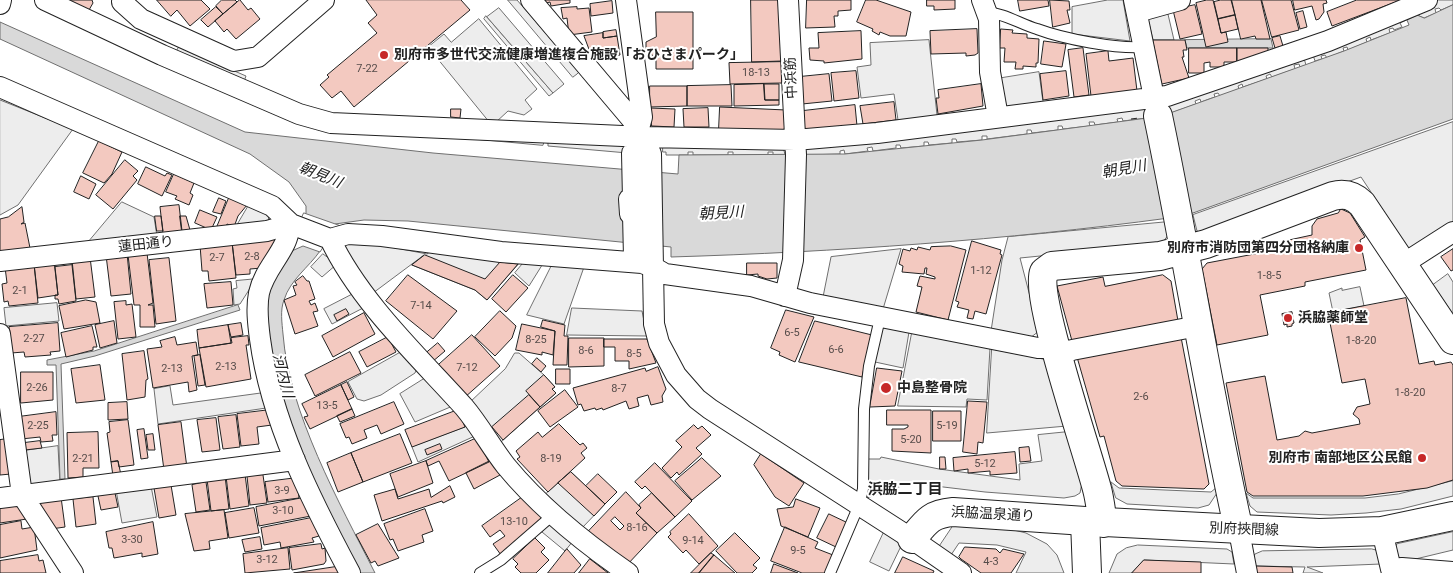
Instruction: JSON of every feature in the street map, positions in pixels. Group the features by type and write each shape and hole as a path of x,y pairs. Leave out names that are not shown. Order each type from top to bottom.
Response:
{"street":[{"path":"0,4 2,0"},
{"path":"45,0 162,55 315,120 356,126 796,148 998,118 1160,103 1328,41 1427,0"},
{"path":"124,0 122,2 141,19 234,61 258,57 324,0"},
{"path":"531,0 645,140"},
{"path":"626,0 645,140 652,304 659,343 672,368 686,388 710,409 912,539 955,571"},
{"name":"中浜筋","path":"785,296 794,260 796,148 788,0"},
{"path":"1180,0 1136,6 1144,47 1160,103 1184,250 1246,573"},
{"path":"984,6 989,19 990,72 998,118"},
{"path":"0,87 272,206 294,226 330,239 348,234 382,236 501,252 649,262 666,274 751,286 785,296 880,318 1057,352 1198,326"},
{"path":"1087,573 1097,490 1057,352 1041,279 1047,269 1057,265 1160,256 1184,250 1206,244 1333,196 1345,194 1357,199 1362,204 1452,334"},
{"path":"294,226 263,280 258,294 258,310 265,368 295,460 350,573"},
{"name":"蓮田通り","path":"0,261 267,231 294,226"},
{"path":"1403,264 1453,232"},
{"path":"330,239 341,261 393,329 477,422 506,466 586,543 628,573"},
{"path":"0,334 24,503 73,573"},
{"path":"0,498 295,460"},
{"name":"浜脇温泉通り","path":"912,539 928,519 937,513 953,512 1094,522"},
{"name":"別府挾間線","path":"1094,522 1238,531 1319,533 1382,531 1453,516"},
{"path":"1382,531 1391,569 1402,568 1453,572"}],"lane":[{"path":"984,6 995,13 1038,30 1071,38 1144,47"},
{"path":"830,573 860,505 863,489 864,408 869,366 880,318"},
{"path":"480,573 501,560 554,514"}],"shaded area":[{"path":"508,0 517,0 579,72 577,74 573,77"},
{"path":"1108,0 1123,0 1130,41 1072,34 1072,7"},
{"path":"1439,0 1453,0 1453,5 1441,10 1439,8 1435,9 1436,13 1424,18 1417,15 1400,23 1402,27 1394,30 1393,28 1389,29 1390,33 1371,40 1370,37 1366,39 1367,42 1348,50 1347,47 1343,48 1344,51 1327,58 1325,55 1321,56 1322,59 1315,61 1312,52"},
{"path":"499,8 564,84 553,93 487,17"},
{"path":"1167,10 1174,40 1153,40 1147,15"},
{"path":"486,16 553,93 549,96 484,19"},
{"path":"479,19 537,89 525,100 532,109 524,115 508,111 495,123 577,125 577,130 346,121 304,112 291,106 292,103 305,109 346,117 490,123 428,47 444,34 451,42"},
{"path":"929,40 937,115 992,109 857,126 898,120 894,94 861,98 857,67 871,65 870,43"},
{"path":"179,47 246,76 243,84 175,54"},
{"path":"1303,55 1306,65 1300,67 1299,64 1294,65 1295,69 1272,77 1270,74 1266,76 1267,79 1243,87 1242,84 1238,86 1239,89 1220,96 1218,93 1214,94 1215,97 1201,102 1200,99 1195,101 1196,104 1171,113 1193,213 1168,105"},
{"path":"1039,72 1043,102 1007,112 996,79"},
{"path":"0,100 73,129 18,205 0,215"},
{"path":"1146,107 1147,118 1123,121 1122,118 1117,119 1118,122 1095,125 1094,122 1089,122 1090,126 1063,129 1062,126 1058,126 1058,130 1032,133 1031,130 1027,130 1027,134 987,139 987,136 982,136 982,140 957,142 956,139 952,139 952,143 929,145 928,142 924,142 924,146 901,148 900,145 896,145 896,148 873,151 872,147 867,148 868,151 845,154 844,150 840,151 840,154 806,155 806,145"},
{"path":"1453,122 1453,223 1410,251 1361,177 1204,234 1197,231 1193,215"},
{"path":"453,137 628,141 639,154 548,146 548,143 544,142 543,145"},
{"path":"663,144 783,146 785,155 773,155 773,152 768,152 768,155 733,155 733,152 728,152 728,155 693,155 693,152 688,152 688,155 666,155 666,152 663,152"},
{"path":"122,202 154,217 157,236 90,244 90,240"},
{"path":"249,205 269,213 268,224 236,227"},
{"path":"1168,222 1170,233 1161,244 1020,258 1039,331 1030,338 991,331 1002,260 1008,237"},
{"path":"355,240 427,254 431,251 521,261 487,300 475,290 412,265 424,255 373,293 344,257 345,246"},
{"path":"901,249 883,309 823,297 831,257"},
{"path":"323,254 337,264 322,277 311,267"},
{"path":"525,261 544,262 529,286 515,273"},
{"path":"553,263 584,267 564,324 527,315"},
{"path":"1448,274 1453,282 1453,314 1433,285"},
{"path":"256,279 240,304 234,305 233,289 237,288 236,281"},
{"path":"1360,287 1364,306 1333,312 1329,293 1342,288 1342,290"},
{"path":"357,292 367,306 332,324 324,309"},
{"path":"57,303 59,321 6,326 4,308"},
{"path":"572,308 642,311 647,336 567,335"},
{"path":"881,327 909,332 903,368 875,362"},
{"path":"912,333 990,348 987,400 967,399 966,407 898,406"},
{"path":"992,349 1048,360 1067,426 987,433"},
{"path":"403,351 418,366 415,373 381,395 364,401 357,399 348,382"},
{"path":"515,353 519,353 544,375 555,387 552,389 556,393 501,442 469,403 505,369"},
{"path":"427,377 455,405 415,422 400,394"},
{"path":"170,386 173,405 268,392 273,407 158,424 154,389"},
{"path":"471,425 477,435 418,462 412,447"},
{"path":"1068,432 1082,483 1080,493 1075,496 1064,498 985,492 910,483 867,498 867,459 880,459 881,457 939,469 1020,480 1019,464 1042,461 1038,435"},
{"path":"58,446 60,484 29,488 23,451"},
{"path":"571,472 605,504 582,528 546,494"},
{"path":"1453,481 1453,496 1401,509 1366,513 1331,515 1257,512 1250,506 1246,493 1253,498 1365,498 1398,494"},
{"path":"1111,482 1119,488 1211,492 1217,487 1217,493 1209,505 1198,508 1127,504 1116,498"},
{"path":"151,486 157,517 122,523 116,490"},
{"path":"551,523 573,541 565,551 542,532"},
{"path":"953,526 1010,529 1026,533 1047,544 1057,555 1064,573 1016,573 1026,552 997,545 959,543 951,555 939,547"},
{"path":"884,532 902,544 889,571 870,562"},
{"path":"1453,532 1453,550 1403,562 1399,561 1395,547 1397,544"},
{"path":"1138,545 1227,549 1232,552 1234,564 1144,560 1132,573 1109,573 1117,554 1126,548"},
{"path":"1376,550 1381,564 1307,567 1323,573 1303,573 1305,567 1255,566 1253,557 1262,551"}],"water":[{"path":"1453,5 1453,119 1193,213 1169,218 1046,233 921,244 671,257 671,247 408,221 364,220 335,224 316,257 295,280 287,293 282,308 283,334 287,364 305,426 332,487 375,573 356,573 303,467 267,353 266,294 306,213 306,206 289,182 250,154 0,39 0,22 245,132 433,153 678,174 679,155 845,154 982,140 1147,118 1170,113 1344,51 1409,25 1407,20 1417,15 1424,18"},
{"path":"1271,39 1273,48 1187,48 1185,40"},
{"path":"238,305 240,310 95,356 61,364 65,479 60,479 56,365 47,365 47,360 94,351"}],"pier":[{"path":"304,213 341,226 336,227 320,252 303,246 285,254"}],"building":[{"path":"67,0 92,0 93,3 89,10"},
{"path":"157,0 201,0 210,9 190,26 177,10 171,16"},
{"path":"222,0 235,0 237,2 223,14 216,6"},
{"path":"240,0 248,10 251,8 260,19 236,39 227,29 224,32 215,21"},
{"name":"別府市多世代交流健康増進複合施設「おひさまパーク」","path":"366,0 461,0 470,10 354,107 341,91 332,98 320,85 329,77 327,75 377,33 368,23 377,15"},
{"path":"546,0 570,0 570,3 551,6 550,2 546,3"},
{"path":"751,0 781,0 782,61 752,62"},
{"path":"807,0 851,0 851,10 838,11 838,16 834,16 835,27 806,28"},
{"path":"866,0 876,0 911,12 906,36 890,36 880,32 879,35 872,31 873,29 857,22"},
{"path":"927,0 955,0 955,9 934,10 934,6 927,6"},
{"path":"1018,0 1048,0 1049,6 1020,11"},
{"path":"1050,0 1069,1 1070,10 1067,10 1070,23 1053,27"},
{"path":"1213,0 1221,33 1226,32 1228,42 1206,47 1196,3"},
{"path":"1231,0 1235,15 1218,19 1214,2"},
{"path":"1232,0 1261,0 1270,39 1256,39 1255,36 1241,39"},
{"path":"1262,0 1291,0 1299,30 1272,37"},
{"path":"1293,0 1326,0 1327,3 1323,4 1324,12 1316,20 1312,6 1295,10"},
{"path":"1357,0 1401,0 1332,26 1327,12"},
{"path":"612,1 613,13 591,16 590,4"},
{"path":"1195,5 1202,34 1180,39 1173,10"},
{"path":"216,7 223,14 208,27 201,20"},
{"path":"577,7 577,9 589,8 592,32 569,35 567,18 563,19 561,8"},
{"path":"1303,11 1307,27 1300,29 1296,13"},
{"path":"656,12 693,12 693,69 656,69 656,57 646,52 646,42 656,37"},
{"path":"1235,15 1238,29 1221,33 1218,19"},
{"path":"977,29 978,53 975,55 966,56 966,53 931,54 930,31"},
{"path":"1001,29 1013,30 1012,33 1027,34 1027,38 1039,39 1038,63 1036,63 1036,67 1023,66 1023,69 1015,69 1016,62 1004,62 1005,48 1000,48"},
{"path":"616,30 617,36 603,38 603,32"},
{"path":"861,31 862,59 824,63 824,61 810,60 809,48 819,48 818,33"},
{"path":"603,33 603,38 617,36 620,55 593,60 584,36"},
{"path":"1280,36 1283,46 1275,48 1272,38"},
{"path":"1153,40 1185,40 1187,50 1183,50 1184,57 1182,57 1189,78 1162,84"},
{"path":"1044,41 1066,44 1062,67 1041,64"},
{"path":"1083,48 1089,95 1074,97 1068,50"},
{"path":"1189,48 1237,48 1237,62 1224,62 1224,67 1210,67 1210,62 1204,63 1204,73 1189,73"},
{"path":"1237,48 1268,48 1268,52 1237,62"},
{"path":"1108,51 1109,61 1133,58 1137,91 1091,96 1086,54"},
{"path":"782,62 782,83 730,84 729,63"},
{"path":"856,71 859,98 834,101 831,73"},
{"path":"1066,71 1069,96 1043,100 1040,74"},
{"path":"829,74 832,101 802,104 799,77"},
{"path":"764,84 765,100 779,100 779,105 734,106 734,85"},
{"path":"764,84 779,84 779,100 765,100"},
{"path":"981,84 983,106 938,114 936,98 939,98 938,90"},
{"path":"731,85 732,106 687,106 687,86"},
{"path":"650,86 687,86 687,106 650,107"},
{"path":"894,102 896,120 863,124 860,106"},
{"path":"855,105 857,126 805,131 803,111"},
{"path":"720,107 786,110 785,131 719,129"},
{"path":"650,108 675,109 674,127 652,126"},
{"path":"708,108 709,127 684,127 683,109"},
{"path":"451,109 461,109 460,118 451,117"},
{"path":"99,141 122,152 112,174 104,183 83,173"},
{"path":"125,160 138,171 133,176 137,180 113,209 96,195"},
{"path":"146,167 165,176 167,173 172,175 162,196 138,184"},
{"path":"174,174 194,183 190,193 193,195 189,205 175,199 177,196 166,192"},
{"path":"81,176 96,184 89,199 74,192"},
{"path":"219,198 226,201 221,214 213,212"},
{"path":"229,198 247,205 238,216 234,227 227,224 226,227 217,227"},
{"path":"179,205 182,231 163,233 160,207"},
{"path":"22,207 24,222 21,224 25,223 30,248 0,252 0,219 8,217"},
{"path":"1341,209 1350,213 1365,237 1360,240 1366,270 1305,282 1305,286 1260,295 1268,335 1217,345 1202,269 1207,263 1291,247 1289,240 1312,235 1312,226 1317,219 1338,213"},
{"path":"200,210 217,217 211,230 195,223"},
{"path":"155,216 161,216 163,231 157,231"},
{"path":"180,216 186,216 190,230 182,231"},
{"path":"278,238 262,268 250,269 250,274 236,275 232,242"},
{"path":"972,241 1001,250 1000,254 1002,255 986,314 975,311 973,319 967,318 969,310 957,307 959,302 956,301"},
{"path":"232,242 236,278 209,281 208,271 202,271 200,245"},
{"path":"951,246 966,250 948,320 916,312 922,287 917,286 920,276 935,279 935,277 926,274 927,268 925,268 924,274 902,272 903,266 899,264 903,249 910,251 911,248 917,250 918,247 930,250 931,247"},
{"path":"1453,249 1453,270 1451,271 1441,257"},
{"path":"127,253 131,294 111,296 106,255"},
{"path":"147,253 153,303 148,305 153,305 155,327 140,327 140,305 134,305 128,255"},
{"path":"425,255 485,279 500,262 518,264 487,300 475,290 412,265"},
{"path":"90,257 95,297 76,299 72,260"},
{"path":"169,258 176,321 156,324 149,260"},
{"path":"54,261 58,295 38,298 34,264"},
{"path":"747,263 777,263 777,278 767,279 758,276 758,274 747,275"},
{"path":"34,264 38,303 9,306 8,301 4,302 2,284 7,283 5,267"},
{"path":"72,265 76,301 59,304 58,299 55,299 55,295 58,295 55,267"},
{"path":"408,275 457,311 433,339 386,301"},
{"path":"513,275 528,288 506,312 492,299"},
{"path":"1163,275 1171,281 1178,321 1072,341 1057,286 1103,277 1105,286"},
{"path":"303,276 309,281 315,299 309,301 311,305 315,303 318,311 313,312 318,326 295,334 284,300 296,295 293,286 297,285 295,282"},
{"path":"231,282 233,305 207,308 204,284"},
{"path":"1406,298 1419,364 1434,361 1435,365 1451,362 1453,365 1453,480 1427,488 1363,496 1253,496 1247,492 1226,383 1265,376 1277,440 1299,436 1305,431 1312,433 1360,424 1359,419 1353,414 1357,407 1370,404 1365,379 1342,383 1328,313"},
{"path":"86,300 96,302 100,323 64,329 59,306"},
{"path":"126,301 126,305 132,304 136,337 118,339 114,302"},
{"path":"346,309 349,314 337,321 334,315"},
{"path":"786,310 814,317 795,362 779,355 780,352 771,348"},
{"path":"500,311 516,326 512,338 495,356 475,337"},
{"name":"浜脇薬師堂","path":"1292,312 1294,323 1292,326 1287,327 1287,324 1284,325 1282,314"},
{"path":"364,313 375,334 333,357 322,336"},
{"path":"543,320 565,325 564,336 568,336 567,365 553,365 555,331 541,327"},
{"path":"114,321 117,343 100,348 95,325"},
{"path":"815,321 872,335 862,377 799,362"},
{"path":"58,323 60,351 50,352 51,355 25,357 24,352 11,353 9,327"},
{"path":"241,323 243,335 231,337 228,325"},
{"path":"522,324 555,331 553,355 516,350"},
{"path":"228,325 231,343 199,348 197,330"},
{"path":"92,326 97,347 93,347 93,350 66,357 61,333"},
{"path":"472,335 500,366 464,398 434,369"},
{"path":"248,336 249,345 246,345 251,379 206,387 199,348 232,343 231,338"},
{"path":"175,337 177,345 196,342 198,355 192,356 197,390 189,392 188,382 153,388 147,349 162,347 160,341"},
{"path":"388,337 396,352 367,367 359,352"},
{"path":"1181,337 1209,484 1204,489 1122,486 1116,481 1104,436 1100,437 1077,357"},
{"path":"569,338 604,338 604,366 569,367"},
{"path":"604,339 647,339 656,363 629,369 629,361 615,361 615,347 604,347"},
{"path":"438,343 445,351 432,362 425,354"},
{"path":"144,351 148,379 146,380 145,397 127,400 122,354"},
{"path":"350,352 361,373 315,396 305,375"},
{"path":"200,355 205,385 198,386 194,356"},
{"path":"537,358 546,366 541,372 532,364"},
{"path":"100,365 105,400 76,403 71,369"},
{"path":"658,367 666,389 662,396 663,402 651,405 648,395 637,398 639,406 629,409 626,401 603,410 602,408 596,410 595,408 584,411 581,404 578,405 573,388 645,368 646,371"},
{"name":"中島整骨院","path":"877,368 902,371 895,406 870,407"},
{"path":"556,369 570,369 570,384 556,384"},
{"path":"21,372 53,372 53,400 21,403"},
{"path":"544,375 555,387 552,389 556,393 540,407 526,391"},
{"path":"347,382 354,397 348,400 341,385"},
{"path":"341,385 352,409 310,429 304,417 308,416 302,404"},
{"path":"565,390 578,407 550,427 538,411"},
{"path":"529,395 540,407 503,440 492,427"},
{"path":"968,401 987,402 983,443 978,442 977,454 963,452"},
{"path":"127,402 128,419 108,420 108,403"},
{"path":"394,402 404,424 381,434 377,425 364,430 367,438 352,444 349,437 346,438 340,424"},
{"path":"352,409 355,416 340,422 337,416"},
{"path":"270,410 272,425 257,427 259,444 241,446 237,414"},
{"path":"458,410 465,427 412,447 405,430"},
{"path":"887,410 931,410 931,453 892,451 892,429 904,429 908,425 887,425"},
{"path":"933,411 961,411 961,441 933,441"},
{"path":"56,412 57,435 52,435 53,441 41,442 40,437 21,439 18,417"},
{"path":"236,415 240,447 223,449 218,417"},
{"path":"216,418 220,450 202,452 197,420"},
{"path":"128,420 134,465 119,467 118,461 111,462 107,433 110,432 109,422"},
{"path":"181,422 187,468 164,470 158,425"},
{"path":"559,424 580,445 583,443 587,448 581,453 585,458 548,492 517,459 520,457 516,451 538,432 542,437"},
{"path":"694,425 698,429 702,426 711,435 696,448 702,454 679,475 677,472 671,478 662,468 682,447 676,441"},
{"path":"144,429 148,458 141,459 137,430"},
{"path":"98,432 99,468 83,468 83,477 68,478 67,433"},
{"path":"153,434 155,450 148,450 146,435"},
{"path":"400,434 412,463 363,482 351,453"},
{"path":"477,438 489,462 449,481 439,461 428,466 426,461"},
{"path":"7,439 11,474 0,475 0,440"},
{"path":"40,441 42,448 25,450 24,443"},
{"path":"440,444 442,449 427,455 425,450"},
{"path":"1029,447 1031,461 1020,462 1019,448"},
{"path":"1015,452 1017,473 990,475 990,471 968,473 968,469 954,471 953,458"},
{"path":"351,453 363,482 338,492 327,463"},
{"path":"761,454 804,483 789,506 775,497 754,465"},
{"path":"940,457 945,457 946,469 940,469"},
{"path":"702,458 721,476 692,500 675,481"},
{"path":"492,460 500,475 474,489 466,473"},
{"path":"118,461 121,475 113,476 111,462"},
{"path":"426,461 433,483 398,497 390,474"},
{"path":"655,463 692,501 675,517 645,486 642,489 635,482"},
{"path":"571,472 605,504 594,516 558,483"},
{"path":"245,474 249,506 230,509 226,476"},
{"path":"598,474 617,492 605,504 586,486"},
{"path":"263,475 267,503 250,505 247,476"},
{"path":"225,476 229,509 211,511 207,479"},
{"path":"297,478 299,498 268,502 265,482"},
{"path":"206,482 210,510 196,512 192,485"},
{"path":"171,485 176,515 159,518 154,488"},
{"path":"450,486 455,497 443,503 442,501 382,521 374,495 395,489 398,499 429,489 431,497"},
{"path":"626,492 641,508 636,513 657,533 626,566 587,533","holes":["615,517 624,526 620,530 611,521"]},
{"path":"115,493 118,507 101,510 98,496"},
{"path":"652,493 675,517 657,533 636,513 641,508 639,505"},
{"path":"524,496 544,518 501,555 493,544 505,536 500,530 490,537 482,526"},
{"path":"61,497 65,527 51,529 30,500"},
{"path":"93,497 96,524 76,527 73,499"},
{"path":"308,497 311,516 259,526 256,507"},
{"path":"796,499 820,508 808,537 781,526 777,509 793,507"},
{"path":"16,502 27,519 0,523 0,505"},
{"path":"254,508 259,533 229,538 225,513"},
{"path":"425,509 433,531 422,535 424,542 398,551 393,539 390,540 384,524"},
{"path":"224,510 228,538 209,541 210,549 194,551 185,514"},
{"path":"689,514 718,546 699,564 686,550 683,553 668,537 671,534 670,532"},
{"path":"829,514 848,523 836,547 817,538"},
{"path":"316,517 319,536 312,538 314,542 281,548 280,542 264,545 261,528"},
{"path":"21,521 22,529 34,527 37,550 0,558 0,525"},
{"path":"153,522 158,554 142,557 142,553 114,558 112,548 109,548 106,532"},
{"path":"378,524 399,558 378,566 375,561 371,563 356,535"},
{"path":"785,527 818,542 815,548 833,555 826,573 802,573 771,561"},
{"path":"735,533 760,558 753,565 757,568 752,573 737,573 716,551"},
{"path":"260,537 262,549 245,552 242,540"},
{"path":"535,538 545,548 541,552 549,560 536,573 521,573 515,567 518,564 513,559"},
{"path":"321,544 322,549 325,548 326,561 324,564 292,570 289,548"},
{"path":"965,547 996,549 1000,553 1003,549 1024,554 1011,573 981,573 959,557"},
{"path":"288,548 290,569 245,573 243,554"},
{"path":"567,549 581,565 574,573 548,573"},
{"path":"711,553 714,555 699,573 691,573"},
{"path":"38,555 39,561 43,560 46,573 0,573 0,561"},
{"path":"714,555 735,573 699,573"},
{"path":"903,557 934,571 933,573 895,573"},
{"path":"590,559 608,573 579,573"},
{"path":"1144,560 1201,562 1201,573 1132,573"},
{"path":"774,564 798,573 771,573"},
{"path":"342,566 344,573 294,573"},
{"path":"1255,566 1292,567 1293,573 1256,573"}],"fence":[{"path":"1131,119 1139,118"}],"place":[{"name":"別府市多世代交流健康増進複合施設「おひさまパーク」","path":"384,55"},
{"name":"別府市消防団第四分団格納庫","path":"1359,248"},
{"name":"浜脇薬師堂","path":"1288,318"},
{"name":"中島整骨院","path":"886,388"},
{"name":"別府市 南部地区公民館","path":"1422,458"}],"district":[{"name":"浜脇二丁目","path":"905,490"}],"water label":[{"name":"朝見川","path":"1124,170"},
{"name":"朝見川","path":"320,176"},
{"name":"朝見川","path":"721,214"},
{"name":"河内川","path":"282,376"}]}
